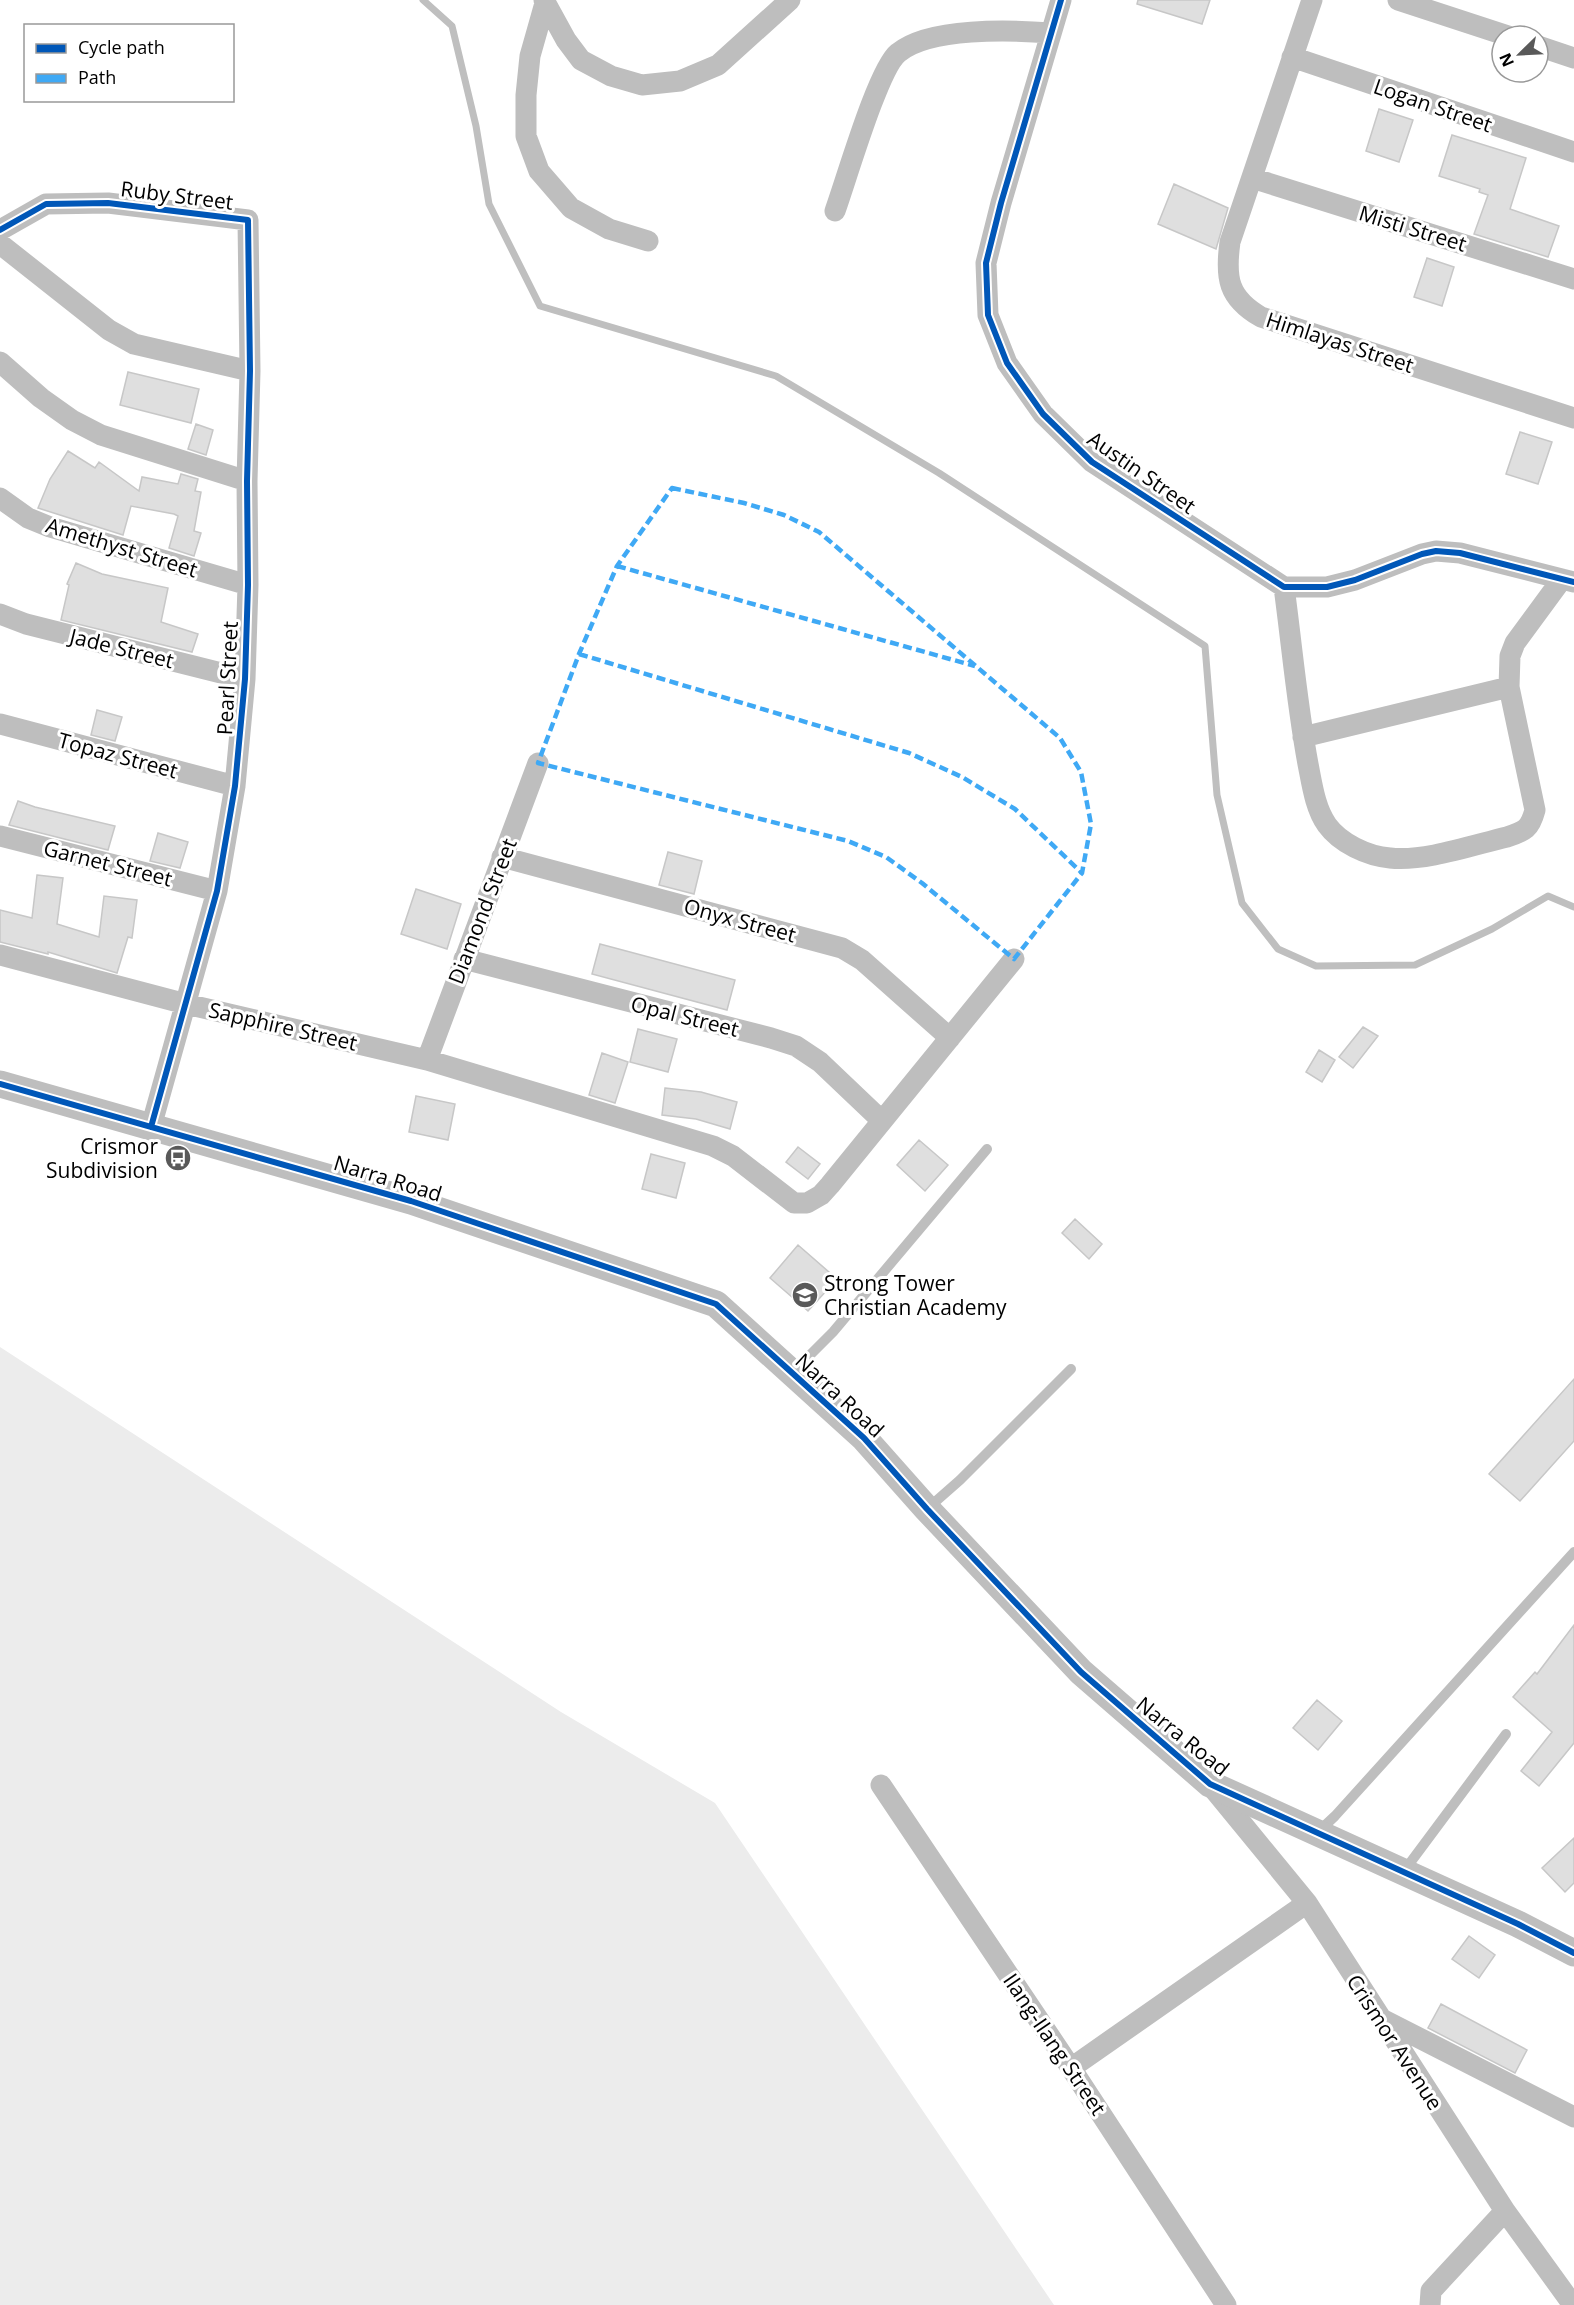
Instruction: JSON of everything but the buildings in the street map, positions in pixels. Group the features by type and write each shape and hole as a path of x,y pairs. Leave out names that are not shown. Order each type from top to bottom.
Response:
{"street":[{"path":"544,2 566,40 581,60 610,76 642,85 680,81 718,65 790,0"},
{"name":"Austin Street","path":"1061,0 1001,203 986,263 988,315 1008,363 1043,414 1092,462 1284,587"},
{"name":"Himlayas Street","path":"1312,0 1230,242 1227,268 1233,292 1245,308 1261,317 1574,418"},
{"path":"1398,0 1490,30"},
{"path":"544,2 530,56 526,95 526,136 539,171 571,208 609,228 648,241"},
{"path":"836,211 883,76 896,54 916,41 940,36 1011,30 1051,33"},
{"path":"1550,50 1574,58"},
{"name":"Logan Street","path":"1292,57 1574,152"},
{"name":"Misti Street","path":"1252,178 1574,279"},
{"name":"Ruby Street","path":"0,230 46,204 108,203 248,220"},
{"name":"Pearl Street","path":"151,1126 217,891 236,786 245,679 248,585 250,371 248,220"},
{"path":"0,244 109,330 134,344 250,371"},
{"path":"0,362 41,398 72,420 101,435 248,481"},
{"name":"Amethyst Street","path":"0,498 28,518 51,527 248,585"},
{"path":"1436,551 1460,553 1568,581 1515,642 1510,656 1509,687 1535,810 1531,825 1507,837 1410,859 1388,858 1343,842 1326,824 1315,798 1303,737 1284,587 1327,587 1436,551"},
{"name":"Jade Street","path":"0,614 26,624 245,679"},
{"path":"1303,737 1509,687"},
{"name":"Topaz Street","path":"0,724 236,786"},
{"name":"Diamond Street","path":"426,1060 538,763"},
{"name":"Garnet Street","path":"0,836 217,891"},
{"name":"Onyx Street","path":"502,857 842,948 862,960 950,1038"},
{"name":"Sapphire Street","path":"0,955 186,1004 426,1060 713,1146 733,1156 794,1203 807,1203 821,1195 881,1120"},
{"name":"Opal Street","path":"464,959 796,1046 820,1062 881,1120"},
{"path":"881,1120 1014,959"},
{"name":"Narra Road","path":"0,1084 411,1201 716,1304 864,1438 927,1509 1081,1672 1210,1784 1518,1924 1574,1953"},
{"name":"Crismor Avenue","path":"1210,1784 1307,1903 1504,2211 1568,2289 1574,2305"},
{"name":"Ilang-Ilang Street","path":"881,1785 1071,2068 1226,2305"},
{"path":"1071,2068 1307,1903"},
{"path":"1380,2018 1574,2117"},
{"path":"1430,2305 1431,2291 1504,2211"}],"lane":[{"path":"793,1373 833,1332 987,1149"},
{"path":"927,1509 1071,1369"},
{"path":"1318,1832 1574,1552"},
{"path":"1404,1872 1506,1734"}],"shaded area":[{"path":"0,1347 561,1712 715,1803 1054,2305 0,2305"}],"waterway":[{"path":"423,0 452,26 476,126 489,204 540,306 776,376 939,473 1205,646 1217,795 1242,903 1278,949 1316,966 1415,965 1492,929 1548,896 1574,907"}],"marked path":[{"path":"672,488 744,503 784,515 819,532 1060,738 1081,772 1091,824 1082,873 1014,959 922,883 886,857 848,841 538,763 579,654 617,566 672,488"},
{"path":"617,566 975,666"},
{"path":"579,654 909,753 962,777 1015,809 1082,873"}],"cycle path":[{"path":"1061,0 1001,203 986,263 988,315 1007,363 1043,414 1092,462 1284,587 1327,587 1355,580 1422,554 1436,551 1460,553 1574,582"},
{"path":"0,230 46,204 108,203 248,220 250,371 247,481 248,585 245,679 235,786 217,891 151,1127"},
{"path":"0,1084 411,1201 716,1304 864,1438 927,1509 1081,1672 1210,1784 1518,1924 1574,1953"}],"place":[{"name":"Crismor Subdivision","path":"178,1158"},
{"name":"Strong Tower Christian Academy","path":"805,1295"}]}
